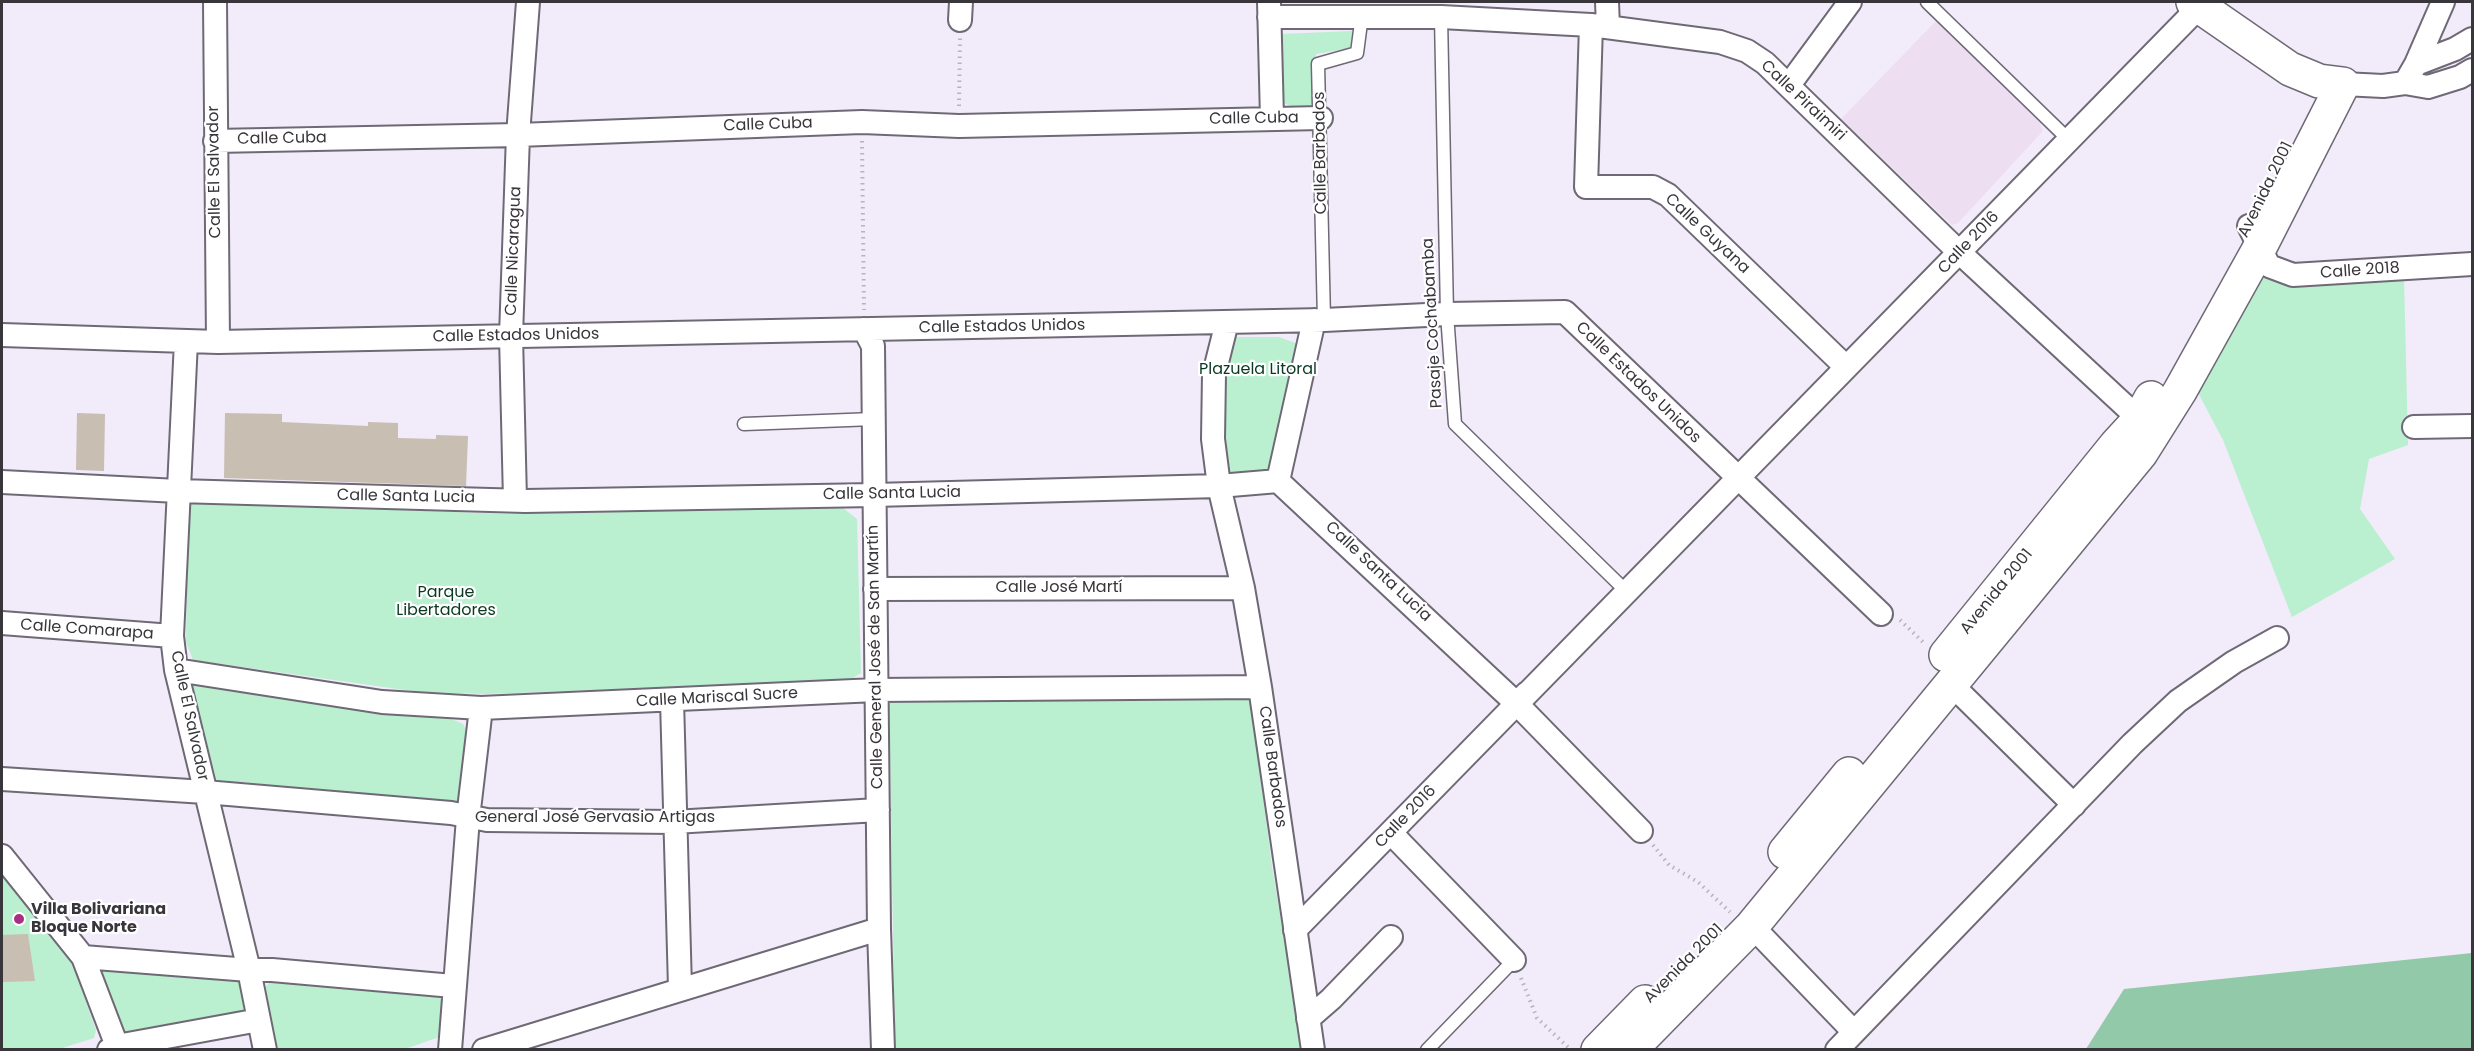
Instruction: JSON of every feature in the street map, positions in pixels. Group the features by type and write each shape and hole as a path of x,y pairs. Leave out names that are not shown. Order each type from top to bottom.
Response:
{"main road":[{"path":"2196,4 2290,69 2331,82"},
{"name":"Avenida 2001","path":"1630,1050 1742,921 1946,672 2083,526 2147,426 2180,391 2331,82"},
{"name":"Avenida 2001","path":"1598,1050 1742,921"}],"street":[{"name":"Calle El Salvador","path":"215,2 214,141 218,342"},
{"name":"Calle Nicaragua","path":"515,500 511,336 519,135 528,2"},
{"name":"Calle Guyana","path":"1607,2 1600,26 1586,187 1653,187 1668,195 1846,368"},
{"path":"1789,86 1850,2"},
{"path":"2411,74 2443,2"},
{"name":"Calle 2016","path":"1295,930 2069,140 2196,4"},
{"name":"Calle Piraimiri","path":"1269,9 1600,26 1720,42 1747,51 1765,63 1959,252 2147,426"},
{"path":"1269,9 1272,118"},
{"path":"2331,82 2384,86 2411,74 2472,39"},
{"path":"2411,74 2428,87 2468,75"},
{"name":"Calle Cuba","path":"214,141 519,135 862,122 959,126 1321,118"},
{"name":"Calle 2018","path":"2254,238 2269,266 2293,275 2472,264"},
{"name":"Calle Estados Unidos","path":"2,335 218,342 1319,320 1447,314 1564,312 1881,614"},
{"path":"1278,480 1319,320"},
{"name":"Calle Barbados","path":"1227,322 1214,374 1213,438 1220,486 1243,588 1260,687 1313,1050"},
{"name":"Calle General José de San Martín","path":"864,329 873,346 879,929 883,1050"},
{"name":"Calle El Salvador","path":"186,341 172,636 176,670 249,970 265,1050"},
{"path":"2414,427 2472,426"},
{"name":"Calle 2016","path":"1517,704 1737,479"},
{"name":"Calle Santa Lucia","path":"2,482 178,491 515,500 874,495 1220,486 1278,480 1517,704 1641,831"},
{"name":"Calle José Martí","path":"875,589 1243,588"},
{"name":"Calle Comarapa","path":"2,623 172,636"},
{"path":"1837,1050 2132,744 2178,701 2234,662 2277,638"},
{"name":"Calle Mariscal Sucre","path":"176,670 382,702 481,708 876,690 1260,687"},
{"path":"1946,672 2074,804"},
{"path":"672,700 680,988"},
{"path":"450,1050 453,986 468,818 481,708"},
{"name":"General José Gervasio Artigas","path":"2,779 205,792 451,813 487,820 674,822 878,810"},
{"path":"1390,833 1514,960"},
{"path":"2,856 83,957 113,1048 259,1020"},
{"path":"1742,921 1854,1032"},
{"path":"484,1050 680,988 879,929"},
{"path":"1308,1019 1331,999 1391,937"},
{"path":"83,957 272,970 453,986"}],"lane":[{"path":"1927,2 2069,140"},
{"name":"Calle Barbados","path":"1319,320 1321,118 1318,64 1357,53 1362,15"},
{"name":"Pasaje Cochabamba","path":"1441,17 1447,314 1455,424 1626,591"},
{"path":"744,424 874,418"},
{"path":"1427,1050 1514,960"}],"path":[{"path":"959,126 960,10"},
{"path":"862,122 864,329"},
{"path":"1881,614 1896,616 1946,672"},
{"path":"1641,831 1670,865 1698,882 1742,921"},
{"path":"1514,960 1538,1018 1571,1050"}],"shaded area":[{"path":"1936,21 2040,123 2043,131 1958,223 1952,225 1841,119"}],"green space":[{"path":"1352,31 1351,48 1316,54 1314,99 1310,106 1294,108 1282,102 1281,34"},
{"path":"2256,276 2287,285 2404,278 2408,445 2369,459 2360,509 2395,559 2292,617 2223,440 2195,387"},
{"name":"Plazuela Litoral","path":"1235,337 1279,337 1298,344 1270,469 1262,474 1233,474 1224,469 1222,448 1226,357"},
{"name":"Parque Libertadores","path":"188,502 508,514 843,508 857,519 861,673 848,681 486,694 419,692 193,660 186,642"},
{"path":"195,678 226,686 433,718 449,718 463,724 470,738 463,795 457,802 406,800 243,782 215,782 206,775 185,685"},
{"path":"1238,696 1251,701 1272,867 1303,1049 895,1049 889,699"},
{"name":"Villa Bolivariana Bloque Norte","path":"2,874 73,965 96,1030 94,1038 59,1049 2,1049"},
{"path":"2472,953 2472,1049 2086,1049 2124,989"},
{"path":"109,965 242,979 247,1005 243,1014 128,1033 116,1027 96,977"},
{"path":"272,979 443,996 442,1036 405,1049 278,1049 264,989"}],"building":[{"path":"77,413 105,414 104,471 76,470"},
{"path":"225,413 282,414 282,422 368,426 368,422 398,423 398,438 436,439 436,435 468,436 466,486 224,478"},
{"name":"Villa Bolivariana Bloque Norte","path":"28,934 35,981 2,982 2,935"}],"place":[{"name":"Villa Bolivariana Bloque Norte","path":"19,919"}]}
